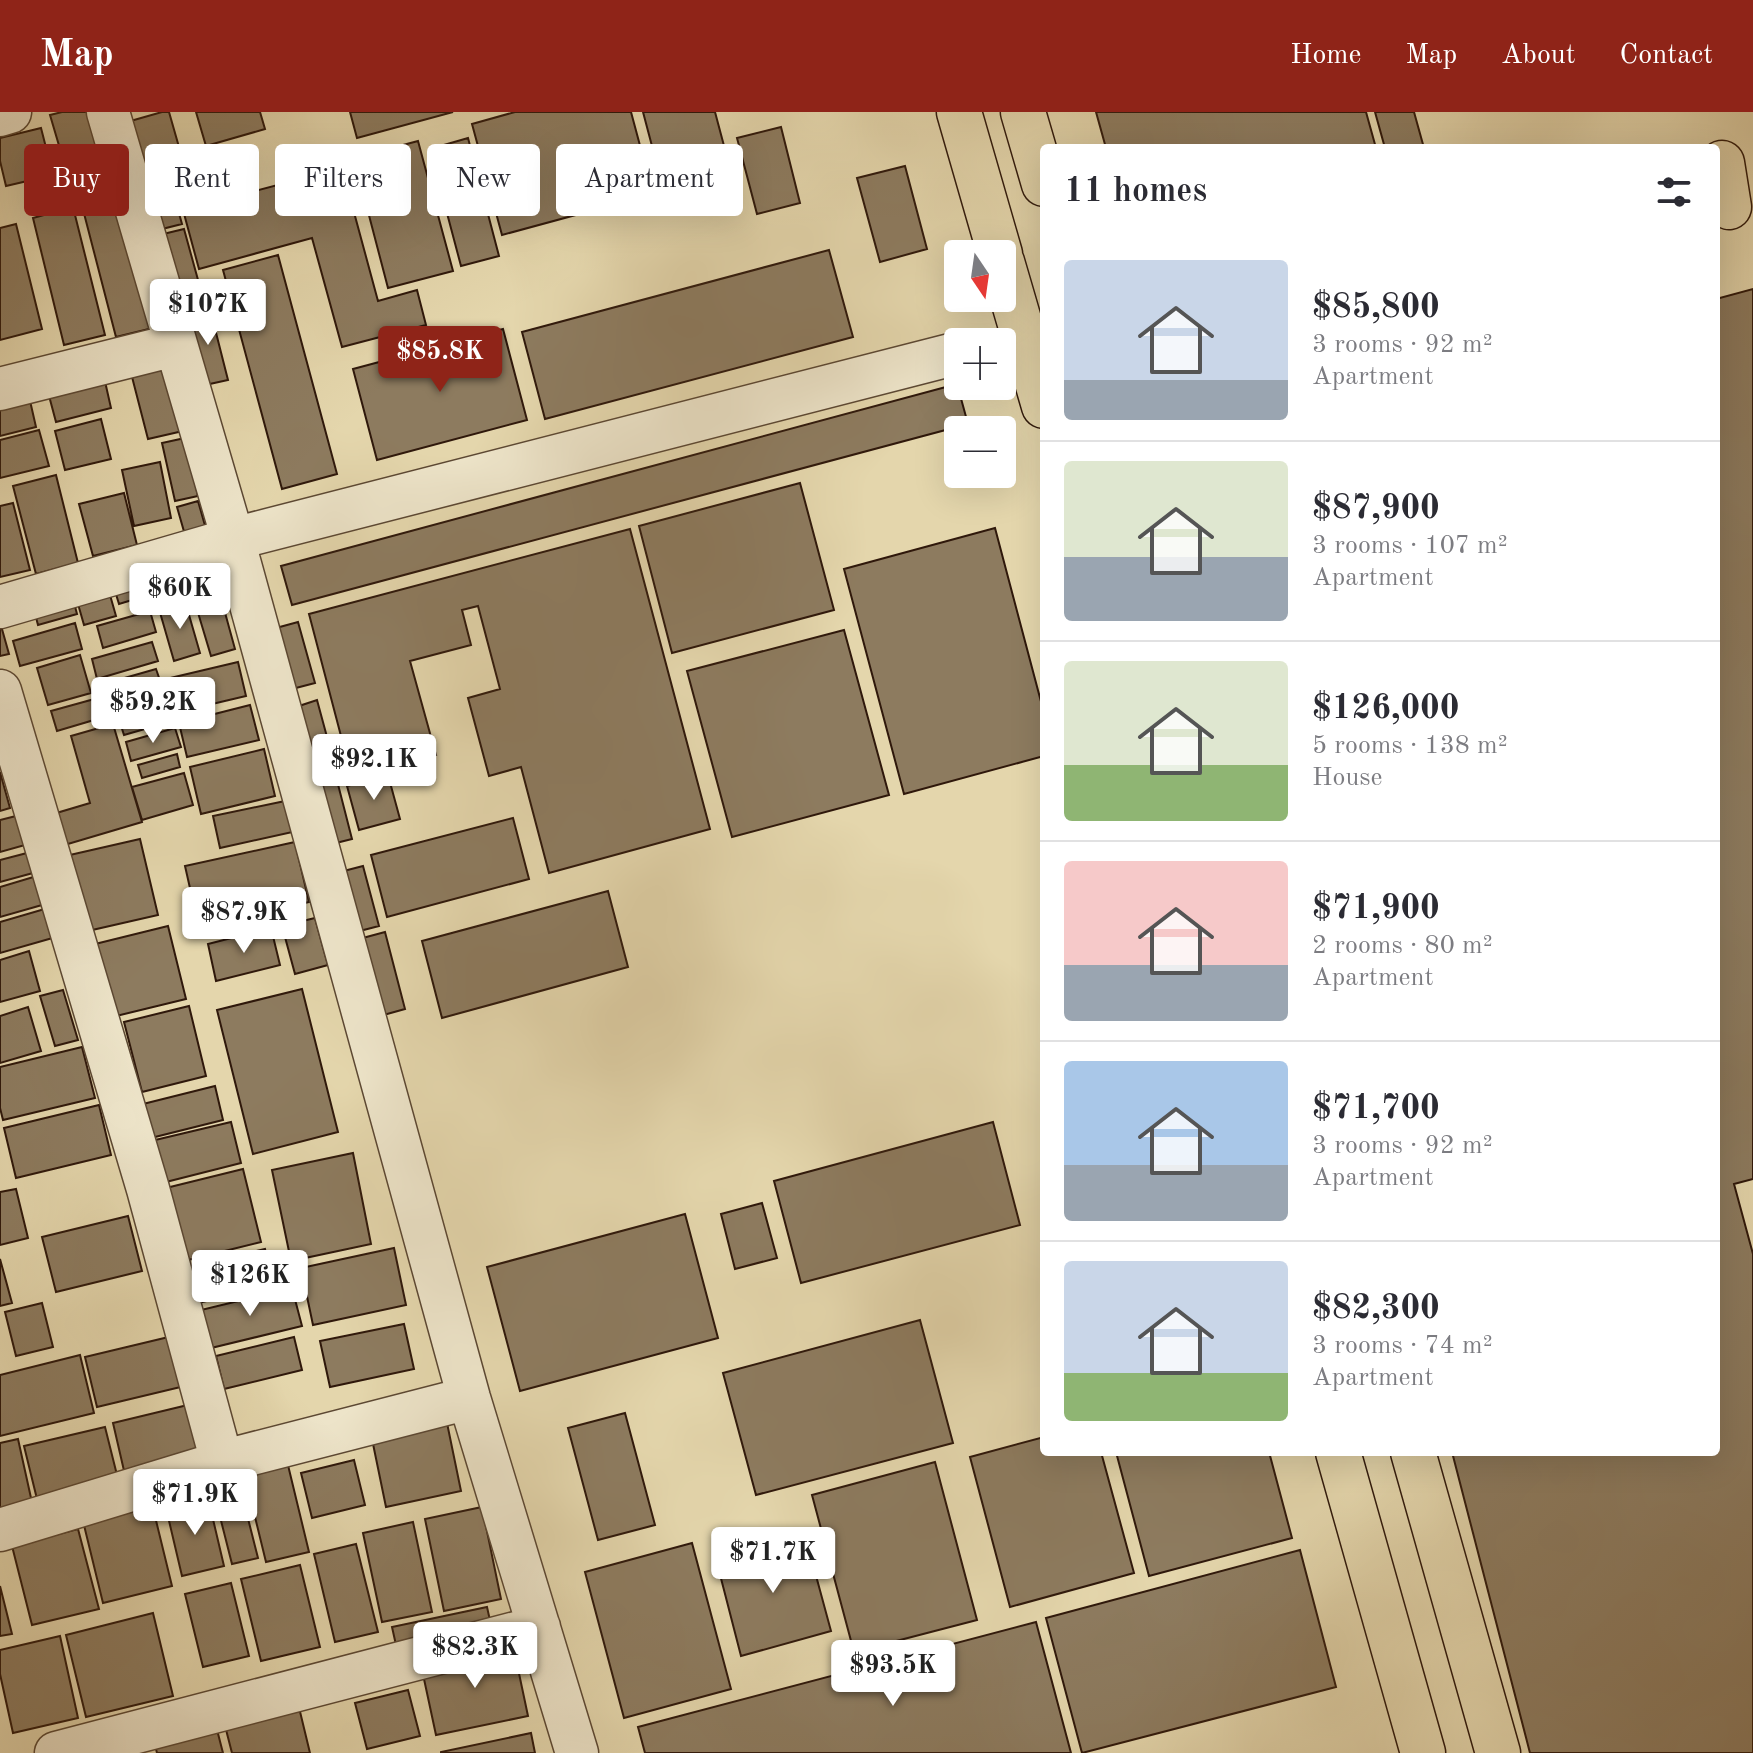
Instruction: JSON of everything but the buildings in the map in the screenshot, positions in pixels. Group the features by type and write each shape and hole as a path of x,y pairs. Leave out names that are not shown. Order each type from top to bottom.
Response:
{"main road":[{"path":"959,112 996,240"},
{"path":"1023,112 1040,170"},
{"path":"1730,163 1733,208"},
{"path":"1016,312 1040,393"},
{"path":"1339,1456 1423,1753"},
{"path":"1414,1456 1498,1753"}],"street":[{"path":"0,115 10,112"},
{"path":"108,112 233,539 469,1398 577,1753"},
{"path":"0,389 175,345"},
{"path":"0,607 233,539 944,357"},
{"path":"0,691 148,1189 222,1462"},
{"path":"0,1530 222,1462 469,1398"},
{"path":"56,1753 539,1627"}]}
